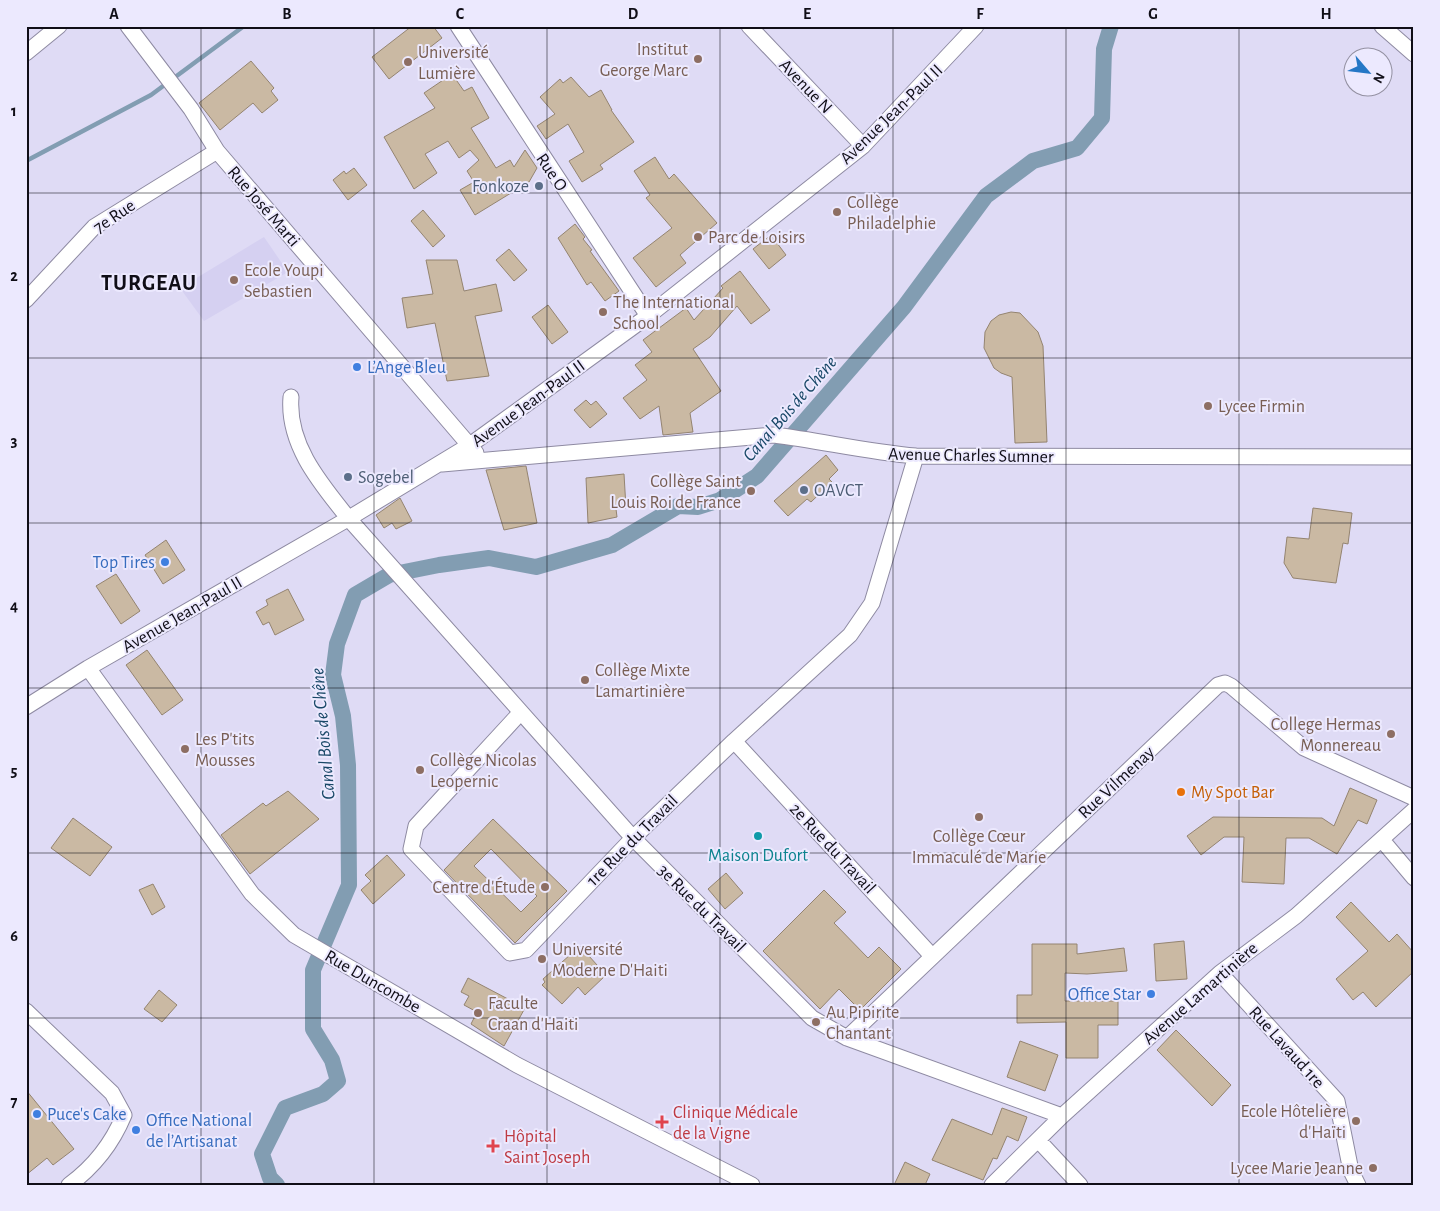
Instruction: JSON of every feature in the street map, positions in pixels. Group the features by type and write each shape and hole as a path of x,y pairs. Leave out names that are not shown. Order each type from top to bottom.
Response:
{"street":[{"path":"26,52 59,26"},
{"name":"Rue José Marti","path":"128,26 191,109 217,151 484,461"},
{"name":"Rue O","path":"458,26 648,316"},
{"name":"Avenue N","path":"749,26 863,146"},
{"name":"Avenue Jean-Paul II","path":"26,707 88,668 349,519 470,446 648,316 863,146 976,26"},
{"path":"1382,26 1414,54"},
{"name":"7e Rue","path":"26,300 94,227 217,151"},
{"name":"3e Rue du Travail","path":"290,397 289,412 292,427 309,466 349,519 633,838 812,1018 847,1038 1062,1116"},
{"name":"Avenue Charles Sumner","path":"440,464 774,435 819,440 876,452 916,456 1414,457"},
{"name":"1re Rue du Travail","path":"521,712 416,826 411,849 510,953 526,950 633,838 734,741 850,635 872,603 916,456"},
{"name":"Rue Duncombe","path":"88,668 252,894 294,935 517,1065 752,1185"},
{"name":"Rue Vilmenay","path":"847,1038 1218,685 1225,683 1231,686 1304,748 1414,798"},
{"name":"2e Rue du Travail","path":"734,741 932,956"},
{"name":"Avenue Lamartinière","path":"992,1185 1062,1116 1220,972 1255,944 1296,916 1414,810"},
{"path":"1382,840 1414,878"},
{"name":"Rue Lavaud 1re","path":"1220,972 1337,1101 1351,1171 1358,1185"},
{"path":"26,1012 112,1093 124,1114 115,1137 87,1172 69,1185"},
{"path":"1038,1140 1080,1185"}],"shaded area":[{"name":"Ecole Youpi Sebastien","path":"264,237 288,272 204,321 180,288"}],"building":[{"path":"412,26 433,26 442,38 389,79 372,57"},
{"path":"251,61 274,88 271,91 278,100 262,113 253,103 220,130 199,103"},
{"path":"452,74 464,91 472,87 489,118 471,128 496,168 510,160 514,167 525,150 537,168 529,182 475,215 460,190 474,182 467,171 479,160 470,150 459,158 448,141 425,154 437,173 414,189 384,137 435,108 424,93"},
{"path":"571,77 589,97 601,90 611,110 634,142 600,165 603,169 582,182 569,161 584,152 568,124 546,139 537,126 555,114 540,97 560,79 563,83"},
{"path":"655,157 669,179 674,174 717,223 680,255 686,263 656,287 633,258 672,228 646,198 650,195 634,171"},
{"path":"354,168 367,185 348,200 333,180 344,171 346,174"},
{"path":"423,210 445,236 433,247 411,221"},
{"path":"575,224 585,237 583,239 592,250 590,251 619,291 605,301 591,282 587,285 558,238"},
{"path":"771,235 786,255 769,269 753,249"},
{"path":"509,249 527,270 514,281 496,260"},
{"path":"426,260 457,260 464,291 496,284 502,311 475,316 489,376 447,381 435,323 407,328 402,298 433,294"},
{"path":"740,271 770,310 751,324 737,306 710,337 693,349 721,391 690,413 693,432 663,435 659,406 640,419 623,398 647,380 635,365 652,352 643,340 686,308 694,320 723,288 721,286"},
{"path":"548,305 568,332 552,344 532,317"},
{"path":"1011,312 1020,313 1038,332 1043,346 1047,442 1015,443 1012,377 994,368 984,348 985,332 991,321 999,315"},
{"path":"586,400 591,405 596,401 607,414 590,428 574,410"},
{"name":"OAVCT","path":"826,455 838,470 829,479 832,482 811,502 807,499 788,516 774,501"},
{"path":"526,466 537,523 504,530 486,470"},
{"path":"624,474 626,508 616,509 617,517 588,523 586,478"},
{"path":"400,498 412,521 396,529 392,523 384,528 376,515"},
{"path":"1313,508 1352,513 1348,544 1343,543 1336,583 1293,578 1284,563 1287,537 1309,539"},
{"name":"Top Tires","path":"166,540 185,570 163,584 145,555"},
{"path":"116,574 140,611 121,624 96,586"},
{"path":"288,589 304,620 275,635 269,622 263,625 256,612 268,605 266,600"},
{"path":"147,650 183,700 162,715 126,665"},
{"path":"1350,788 1377,800 1367,824 1358,820 1337,854 1309,838 1286,838 1284,884 1242,882 1244,837 1224,837 1201,855 1187,836 1213,817 1322,818 1334,826"},
{"path":"288,791 319,819 250,874 221,835 263,803 266,806"},
{"path":"73,818 112,847 90,876 51,848"},
{"path":"493,819 567,891 515,943 444,870","holes":["491,849 537,896 521,912 474,866"]},
{"path":"387,855 405,875 373,904 361,890 371,881 365,875"},
{"path":"726,873 743,893 725,909 708,889"},
{"path":"153,884 165,907 152,915 139,890"},
{"path":"824,890 846,912 834,923 868,958 879,947 901,969 860,1010 839,989 820,1009 763,951"},
{"path":"1351,902 1389,942 1397,934 1414,953 1414,971 1376,1007 1363,992 1353,1000 1336,979 1368,951 1336,917"},
{"path":"1184,941 1187,979 1156,981 1154,944"},
{"path":"1032,944 1077,944 1077,954 1124,948 1127,971 1087,974 1065,973 1065,1001 1118,1001 1118,1025 1098,1025 1098,1058 1066,1058 1066,1022 1017,1023 1017,995 1032,995"},
{"path":"580,946 606,975 585,995 578,987 562,1004 542,985 545,982 543,979"},
{"path":"468,978 525,1008 504,1046 471,1024 477,1012 464,1005 469,996 461,992"},
{"path":"159,990 177,1005 162,1022 144,1009"},
{"path":"1176,1030 1231,1085 1212,1106 1157,1050"},
{"path":"1020,1041 1058,1055 1045,1091 1007,1077"},
{"path":"26,1090 74,1149 53,1165 47,1158 26,1175"},
{"path":"1002,1108 1027,1117 1018,1141 1007,1136 997,1159 993,1158 983,1180 932,1160 952,1119 992,1135"},
{"path":"905,1162 930,1174 925,1185 894,1185"}],"waterway":[{"path":"26,161 151,95 244,26"},
{"name":"Canal Bois de Chêne","path":"277,1185 270,1178 262,1154 285,1108 323,1094 338,1081 332,1060 313,1029 313,970 349,885 348,765 343,716 333,675 337,644 355,595 389,575 439,565 489,558 536,567 612,545 678,506 698,507 720,500 757,476 904,307 986,196 1033,161 1077,148 1102,118 1104,49 1111,26"}],"place":[{"name":"Institut George Marc","path":"698,59"},
{"name":"Université Lumière","path":"408,62"},
{"name":"Fonkoze","path":"539,186"},
{"name":"Collège Philadelphie","path":"837,212"},
{"name":"Parc de Loisirs","path":"698,237"},
{"name":"Ecole Youpi Sebastien","path":"234,280"},
{"name":"The International School","path":"603,312"},
{"name":"L’Ange Bleu","path":"357,367"},
{"name":"Lycee Firmin","path":"1208,406"},
{"name":"Sogebel","path":"348,477"},
{"name":"OAVCT","path":"804,490"},
{"name":"Collège Saint Louis Roi de France","path":"751,491"},
{"name":"Top Tires","path":"165,562"},
{"name":"Collège Mixte Lamartinière","path":"585,680"},
{"name":"College Hermas Monnereau","path":"1391,734"},
{"name":"Les P'tits Mousses","path":"185,749"},
{"name":"Collège Nicolas Leopernic","path":"420,770"},
{"name":"My Spot Bar","path":"1181,792"},
{"name":"Collège Cœur Immaculé de Marie","path":"979,817"},
{"name":"Maison Dufort","path":"758,836"},
{"name":"Centre d'Étude","path":"545,887"},
{"name":"Université Moderne D'Haiti","path":"542,959"},
{"name":"Office Star","path":"1151,994"},
{"name":"Faculte Craan d'Haiti","path":"478,1013"},
{"name":"Au Pipirite Chantant","path":"816,1022"},
{"name":"Puce's Cake","path":"37,1114"},
{"name":"Ecole Hôtelière d'Haïti","path":"1356,1121"},
{"name":"Clinique Médicale de la Vigne","path":"662,1122"},
{"name":"Office National de l’Artisanat","path":"136,1130"},
{"name":"Hôpital Saint Joseph","path":"493,1146"},
{"name":"Lycee Marie Jeanne","path":"1373,1168"}],"district":[{"name":"TURGEAU","path":"149,282"}]}
